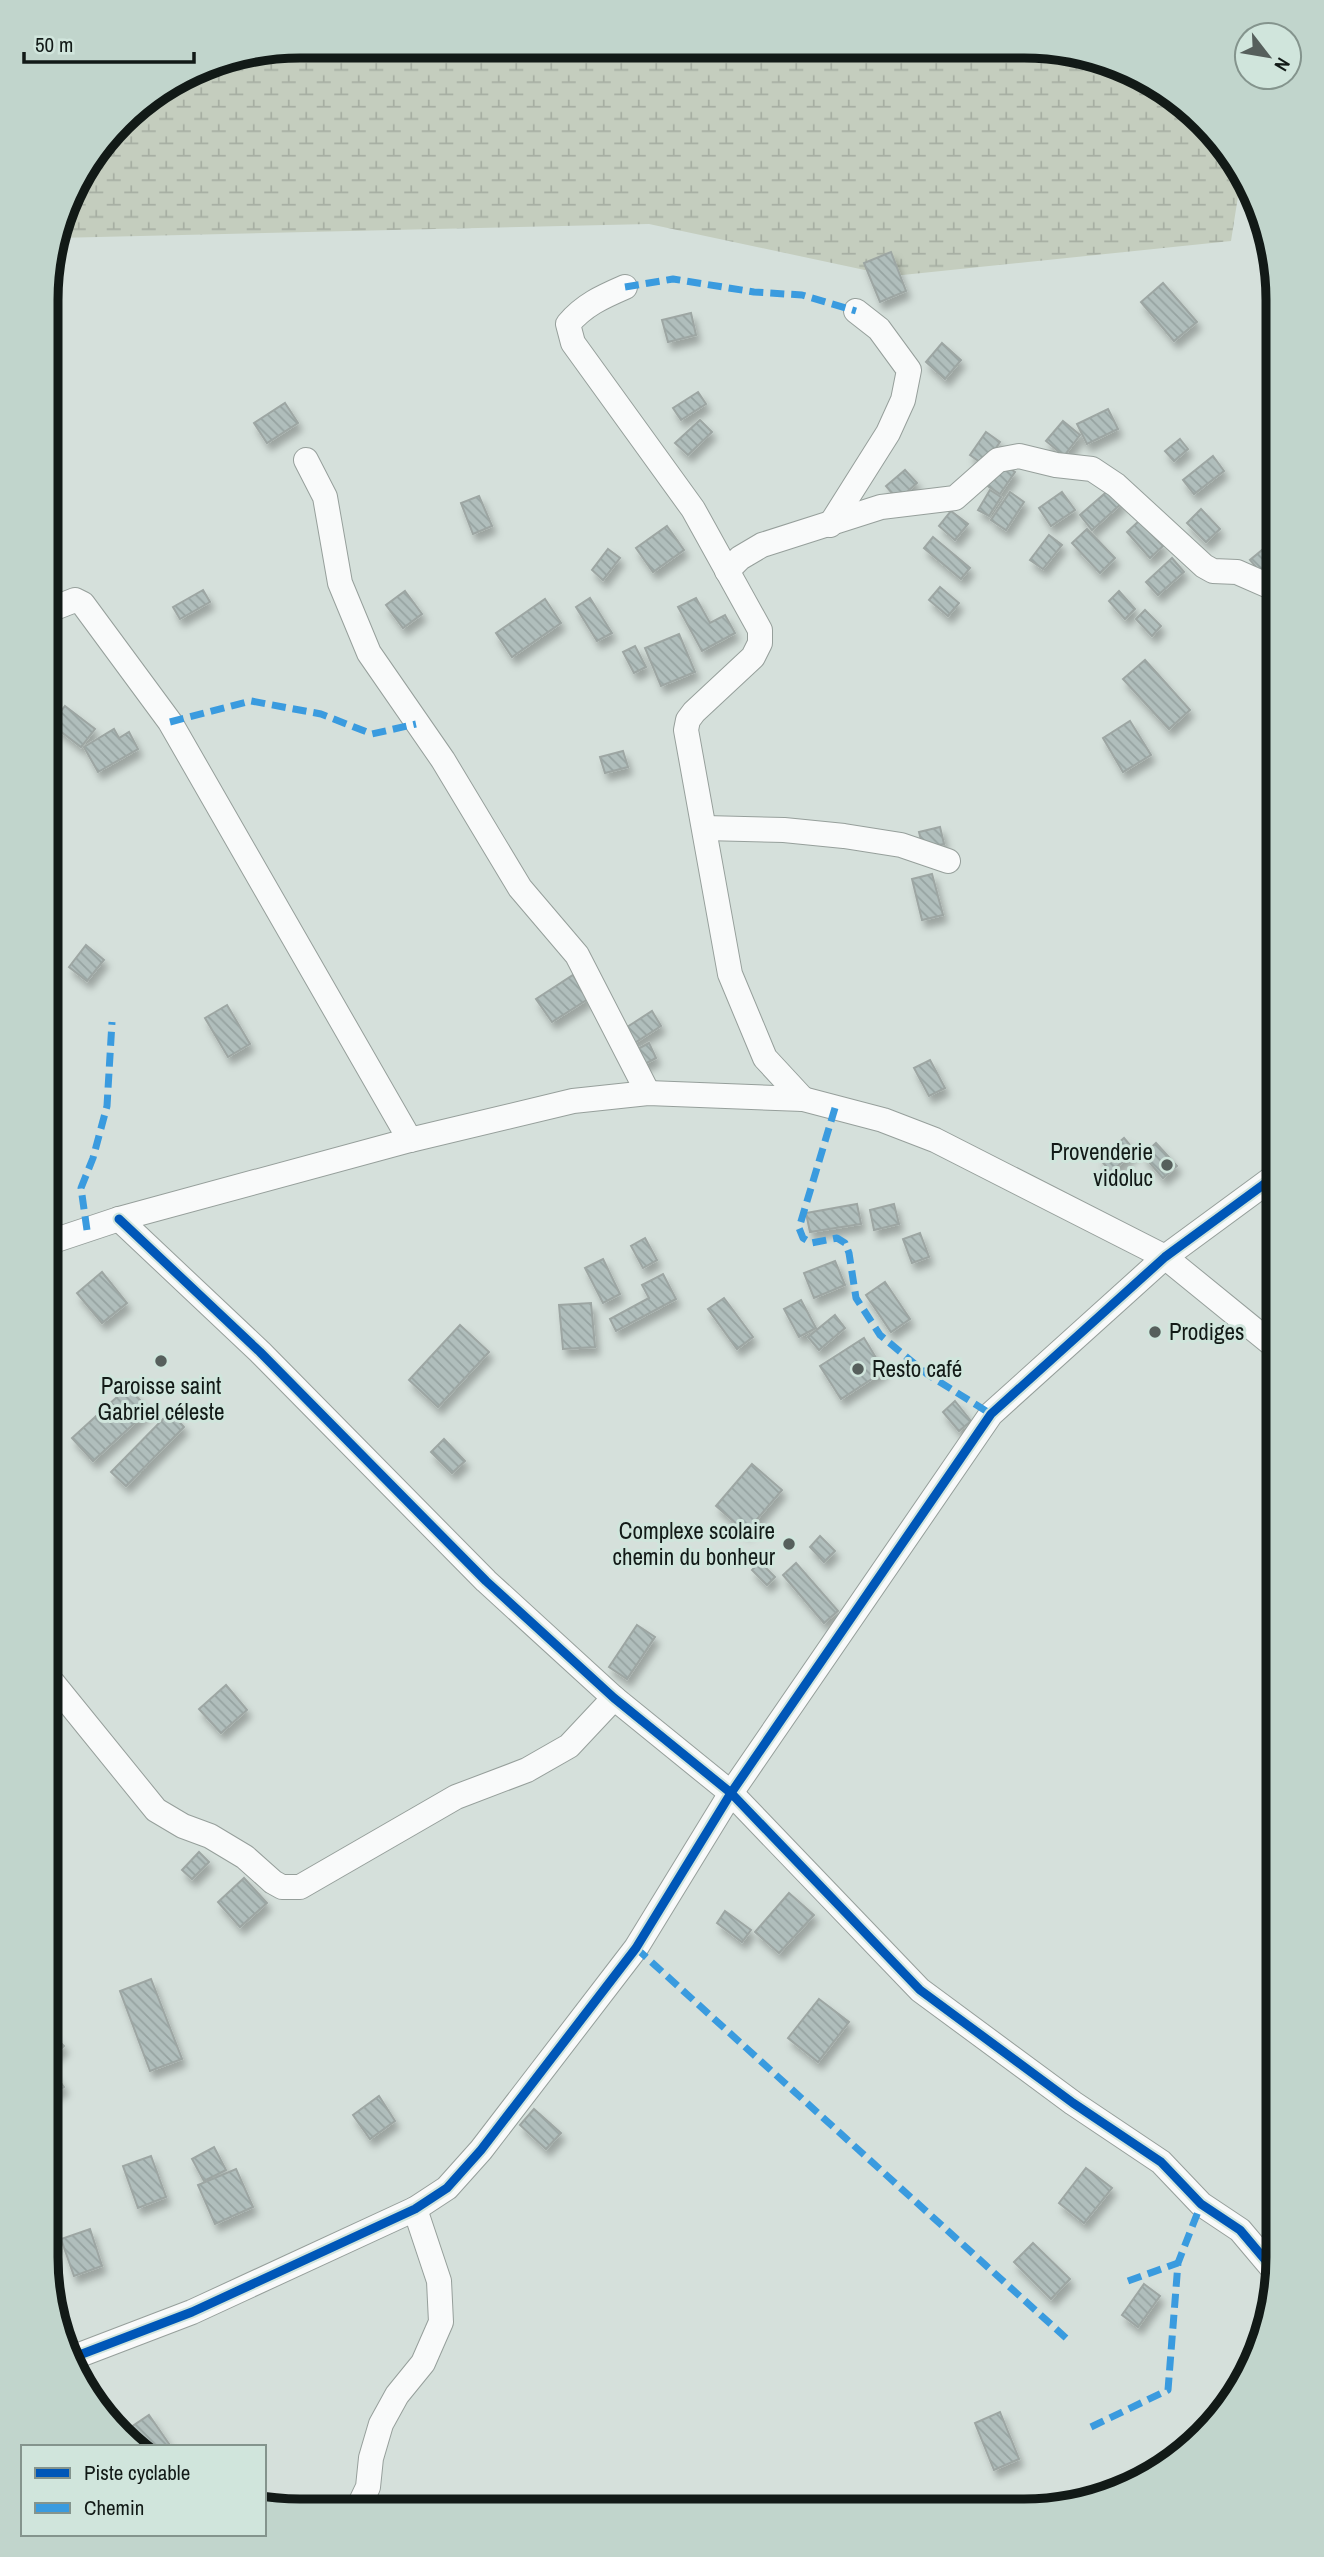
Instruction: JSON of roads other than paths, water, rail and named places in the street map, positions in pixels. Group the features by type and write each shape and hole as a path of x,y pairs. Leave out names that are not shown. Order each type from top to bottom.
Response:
{"street":[{"path":"625,287 594,300 578,311 568,324 573,343 693,509 760,630 760,643 753,657 688,720 686,730 730,974 765,1058 803,1100"},
{"path":"830,524 888,433 903,400 909,370 879,330 856,311"},
{"path":"727,571 740,558 762,545 881,507 956,498 998,460 1019,456 1056,465 1092,469 1116,485 1204,566 1213,571 1237,572 1266,585"},
{"path":"306,460 325,497 340,583 369,653 443,760 520,888 577,955 648,1093"},
{"path":"58,607 75,600 83,604 170,722 410,1140"},
{"path":"705,828 784,830 844,836 901,845 948,861"},
{"path":"58,1239 119,1219 410,1140 573,1101 648,1093 803,1100 883,1120 935,1140 1165,1256 1266,1339"},
{"path":"79,2355 192,2312 415,2208 447,2188 481,2150 636,1948 730,1793 991,1414 1165,1256 1266,1183"},
{"path":"119,1219 260,1352 486,1581 614,1699 730,1793 920,1990 1073,2104 1161,2162 1201,2204 1240,2230 1266,2261"},
{"path":"58,1689 156,1810 183,1826 210,1836 245,1857 272,1882 282,1887 299,1886 456,1797 527,1770 569,1746 614,1699"},
{"path":"363,2499 369,2487 372,2458 381,2424 397,2395 423,2363 441,2322 439,2281 415,2208"}],"place":[{"name":"Provenderie vidoluc","path":"1167,1165"},
{"name":"Prodiges","path":"1155,1332"},
{"name":"Paroisse saint Gabriel céleste","path":"161,1361"},
{"name":"Resto café","path":"858,1369"},
{"name":"Complexe scolaire chemin du bonheur","path":"789,1544"}]}
